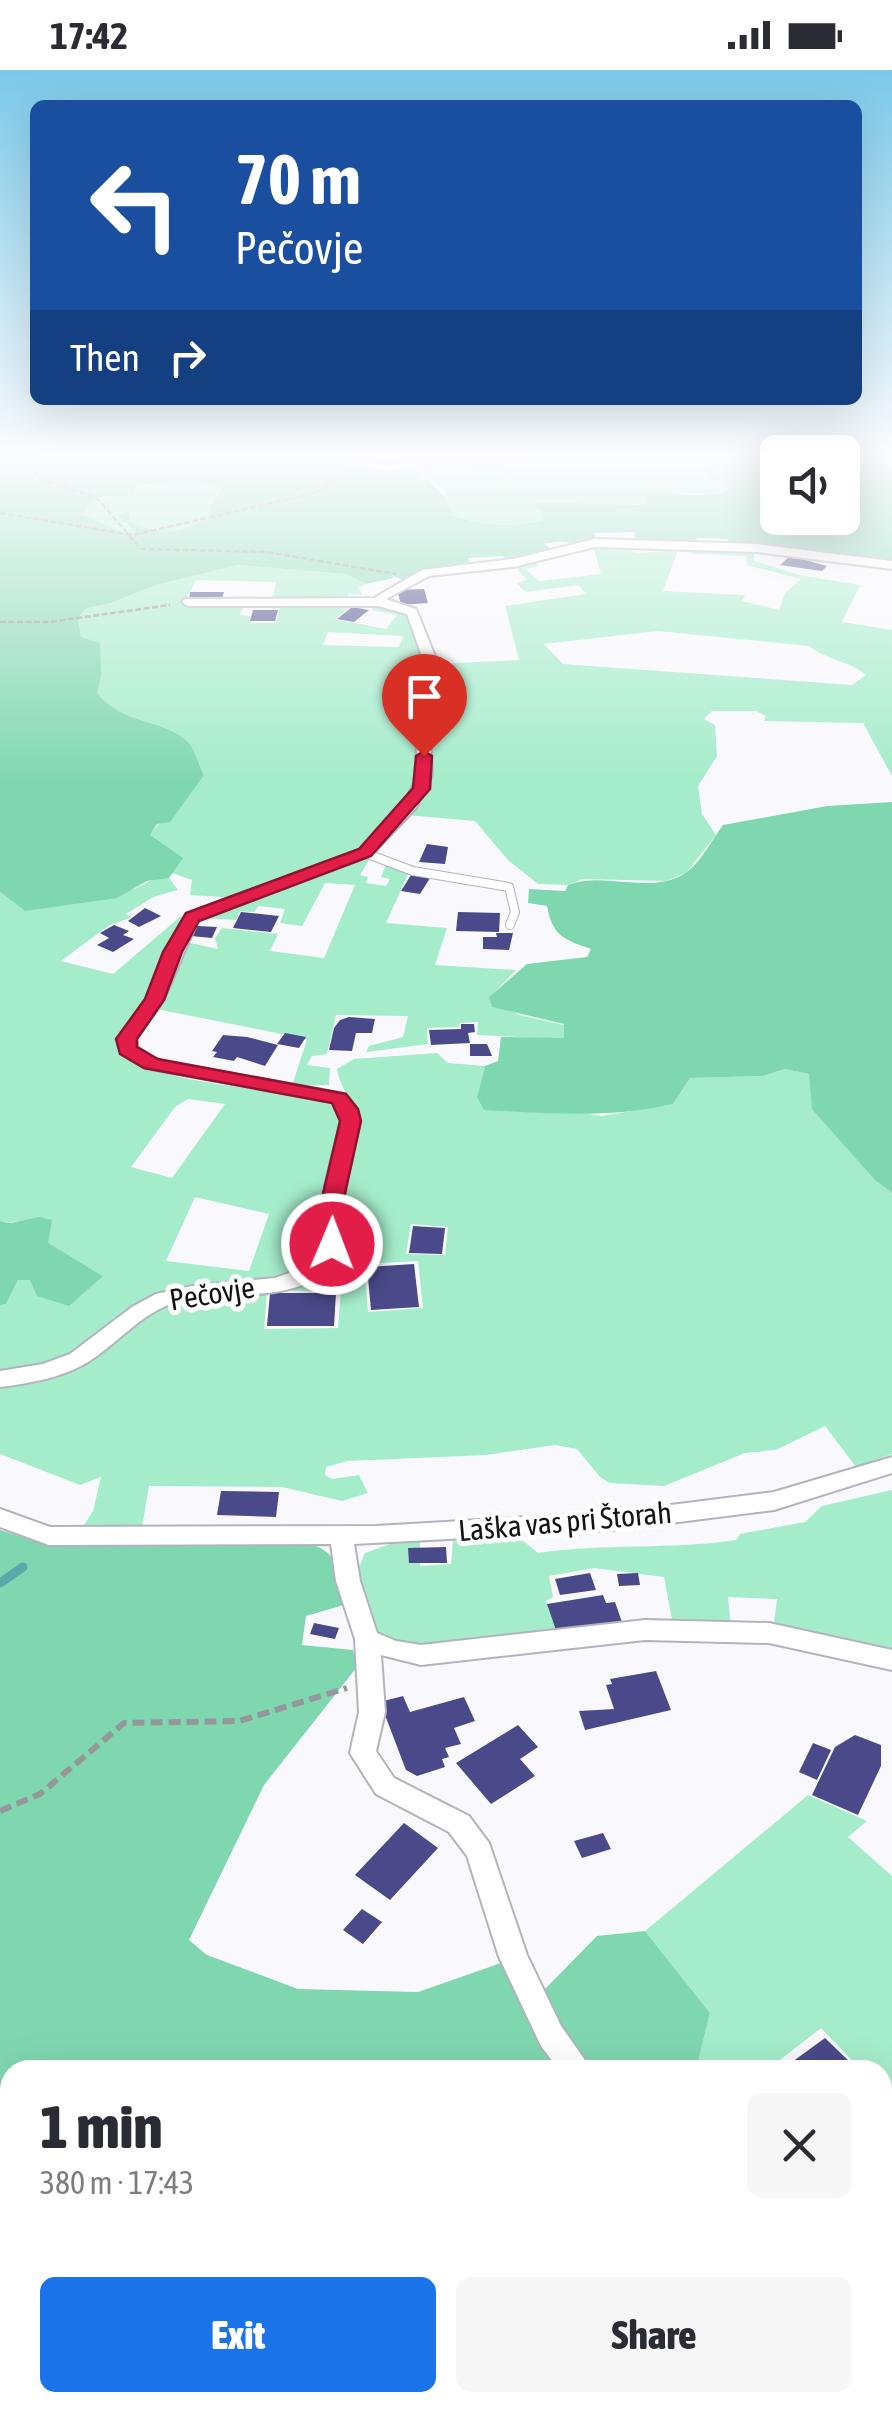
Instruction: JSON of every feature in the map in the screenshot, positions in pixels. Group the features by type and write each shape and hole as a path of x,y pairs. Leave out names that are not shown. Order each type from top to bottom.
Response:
{"street":[{"path":"188,602 379,602 410,580 450,568 484,565"},
{"name":"Pečovje","path":"0,1379 50,1371 84,1354 138,1311 172,1296 277,1284 320,1264 332,1244 333,1198 350,1121 348,1109 338,1098 152,1064 128,1050 126,1039 155,1000 172,952 192,917 365,852 421,789 423,736 436,691 429,652 412,612 379,602"},
{"name":"Laška vas pri Štorah","path":"341,1534 496,1530 615,1521 774,1501 892,1465"},
{"path":"0,1518 50,1536 341,1534 348,1581 366,1639 372,1712 363,1753 385,1786 459,1824 479,1852 513,1957 551,2036 569,2060"},
{"path":"366,1639 393,1650 421,1655 646,1630 770,1632 892,1660"}],"lane":[{"path":"365,852 414,871 508,887 514,912 510,926"}],"path":[{"path":"350,565 392,572 410,580"},
{"path":"0,622 49,622 188,602"},
{"path":"0,1811 40,1794 124,1722 239,1721 370,1682"}],"green space":[{"path":"0,565 238,565 156,585 109,604 87,608 78,618 81,637 100,643 97,693 118,710 186,740 204,775 170,822 157,824 150,835 183,858 169,878 147,881 117,898 25,911 0,892"},
{"path":"238,565 346,574 366,584 359,588 362,595 349,594 346,600 273,598 276,582 196,580 184,604 246,601 240,615 250,616 249,623 276,623 281,601 355,603 335,619 386,629 397,615 371,610 375,605 409,613 430,664 421,773 415,795 358,852 237,898 190,895 192,880 172,873 149,835 204,775 186,740 128,716 96,693 101,675 81,637 78,618 87,608 110,604 156,585","holes":["328,632 403,637 399,647 323,645"]},
{"path":"242,565 468,565 402,580 392,575 394,578 366,584 346,574"},
{"path":"539,565 526,569 539,581 601,574 599,565 672,565 663,591 745,595 742,601 779,610 785,593 801,579 748,565 768,565 860,585 842,622 892,630 892,776 863,723 764,721 766,716 756,711 712,711 704,719 715,725 717,756 698,786 702,814 716,835 686,873 666,881 583,879 568,885 538,884 508,860 475,821 407,815 420,801 429,779 427,744 436,664 519,660 505,606 586,594 578,585 526,592 516,583 527,580 517,569","holes":["658,631 809,646 866,675 852,685 563,664 544,644"]},
{"path":"892,802 892,1193 875,1180 812,1109 809,1074 785,1069 763,1076 690,1078 673,1104 649,1109 578,1114 484,1110 477,1097 485,1066 498,1061 501,1037 564,1038 564,1024 492,1007 489,997 527,964 587,957 591,949 561,935 552,924 547,906 528,903 529,889 565,891 568,885 596,880 670,880 695,865 723,825 827,806"},
{"path":"364,857 369,860 360,875 368,877 366,883 386,886 390,879 381,877 386,865 409,872 386,923 447,928 435,965 516,970 490,997 519,1015 564,1025 564,1039 477,1035 478,1022 460,1023 459,1027 427,1028 428,1044 366,1052 369,1046 403,1037 408,1016 336,1015 327,1054 312,1056 307,1065 330,1068 329,1085 292,1086 307,1039 156,1009 183,946 191,943 218,949 215,938 222,928 278,934 270,951 324,958 355,885 325,883 302,926 280,923 285,909 259,906 254,912 240,911 236,920 202,918"},
{"path":"160,876 169,878 178,890 153,897 126,914 132,917 108,926 61,961 113,974 181,916 186,919 122,1049 133,1060 180,1077 312,1096 338,1108 344,1117 324,1244 308,1265 292,1274 255,1283 177,1291 151,1303 74,1356 47,1366 0,1373 0,1305 6,1304 18,1280 103,1276 47,1243 51,1220 0,1221 0,892 25,911 135,889","holes":["188,1099 225,1104 172,1178 131,1167 175,1107","195,1197 269,1214 249,1271 166,1261"]},
{"path":"437,1053 448,1063 485,1066 477,1097 602,1116 673,1104 690,1078 763,1076 785,1069 809,1074 875,1180 892,1193 892,1454 856,1467 825,1426 776,1450 745,1453 664,1486 610,1483 577,1449 555,1445 486,1455 347,1461 326,1467 325,1475 332,1479 359,1475 368,1493 342,1501 282,1487 149,1486 142,1527 81,1530 93,1511 101,1477 80,1485 0,1454 0,1384 117,1335 173,1300 267,1291 264,1329 338,1328 341,1290 291,1291 321,1273 357,1122 337,1069 354,1059","holes":["411,1224 448,1227 445,1255 406,1254","418,1261 423,1308 368,1312 364,1264"]},
{"path":"40,1217 52,1220 48,1243 103,1276 69,1306 37,1296 30,1280 18,1280 6,1304 0,1305 0,1221"},
{"path":"892,1490 892,1655 773,1631 777,1599 728,1597 731,1626 673,1625 664,1577 594,1568 549,1576 553,1597 546,1601 559,1635 464,1649 414,1648 393,1642 375,1629 359,1584 358,1573 365,1553 390,1544 420,1542 420,1566 451,1564 453,1541 517,1536 538,1553 711,1543 805,1522 822,1506"},
{"path":"0,1530 45,1544 296,1542 329,1554 337,1570 344,1605 306,1616 302,1645 353,1650 357,1667 264,1785 189,1940 207,1955 298,1989 418,1992 501,1963 537,2038 555,2060 0,2060"},
{"path":"808,1795 867,1821 848,1837 892,1876 892,2060 851,2060 821,2028 780,2060 698,2060 710,2013 645,1931"},
{"path":"645,1931 710,2013 698,2060 585,2060 542,1992 597,1936"}],"building":[{"path":"782,565 827,566 822,571"},
{"path":"424,589 428,603 401,605 397,590"},
{"path":"190,592 224,592 222,599 189,600"},
{"path":"352,607 369,610 354,622 337,619"},
{"path":"253,610 278,610 275,621 250,621"},
{"path":"427,844 448,847 445,864 419,862"},
{"path":"411,875 430,878 420,894 401,891"},
{"path":"145,908 161,916 139,927 128,921"},
{"path":"241,912 279,916 271,932 233,928"},
{"path":"458,912 500,913 499,932 456,931"},
{"path":"114,925 129,931 123,935 134,939 113,952 97,945 109,938 100,933"},
{"path":"197,926 217,927 212,938 191,936"},
{"path":"496,933 513,933 509,950 483,949 483,937 497,937"},
{"path":"349,1017 375,1019 372,1033 356,1033 352,1051 329,1050 334,1028"},
{"path":"461,1024 474,1024 475,1032 468,1033 470,1043 431,1045 429,1030 461,1029"},
{"path":"285,1033 306,1037 299,1048 277,1044"},
{"path":"223,1035 278,1045 265,1066 237,1057 234,1061 213,1057 217,1052 212,1051"},
{"path":"470,1044 487,1044 492,1056 470,1056"},
{"path":"413,1226 445,1228 442,1254 409,1253"},
{"path":"414,1264 419,1307 371,1310 367,1267"},
{"path":"270,1293 336,1293 334,1326 267,1326"},
{"path":"221,1491 279,1492 276,1517 217,1515"},
{"path":"446,1547 447,1563 409,1563 408,1548"},
{"path":"590,1573 596,1590 560,1595 555,1579"},
{"path":"638,1573 640,1585 619,1586 617,1574"},
{"path":"603,1595 606,1603 615,1602 623,1625 558,1636 547,1604"},
{"path":"314,1623 339,1628 335,1639 310,1634"},
{"path":"656,1671 671,1710 585,1730 579,1711 614,1709 606,1685 612,1684 610,1679"},
{"path":"403,1696 410,1712 464,1697 475,1721 454,1728 461,1744 445,1748 449,1757 442,1759 445,1767 417,1776 406,1770 380,1702"},
{"path":"518,1725 538,1747 520,1759 535,1776 491,1804 456,1763"},
{"path":"855,1735 881,1745 881,1766 858,1815 812,1795 835,1747"},
{"path":"813,1743 831,1750 817,1780 799,1772"},
{"path":"404,1823 438,1848 390,1900 355,1875"},
{"path":"603,1833 611,1849 582,1858 574,1841"},
{"path":"362,1909 382,1922 363,1944 343,1930"},
{"path":"825,2038 848,2060 795,2060"}],"waterway":[{"path":"0,1583 23,1567"}],"route":[{"path":"332,1244 333,1198 350,1121 348,1109 338,1098 152,1064 128,1050 126,1039 155,1000 172,952 192,917 365,852 411,806 421,789 424,756"}]}
